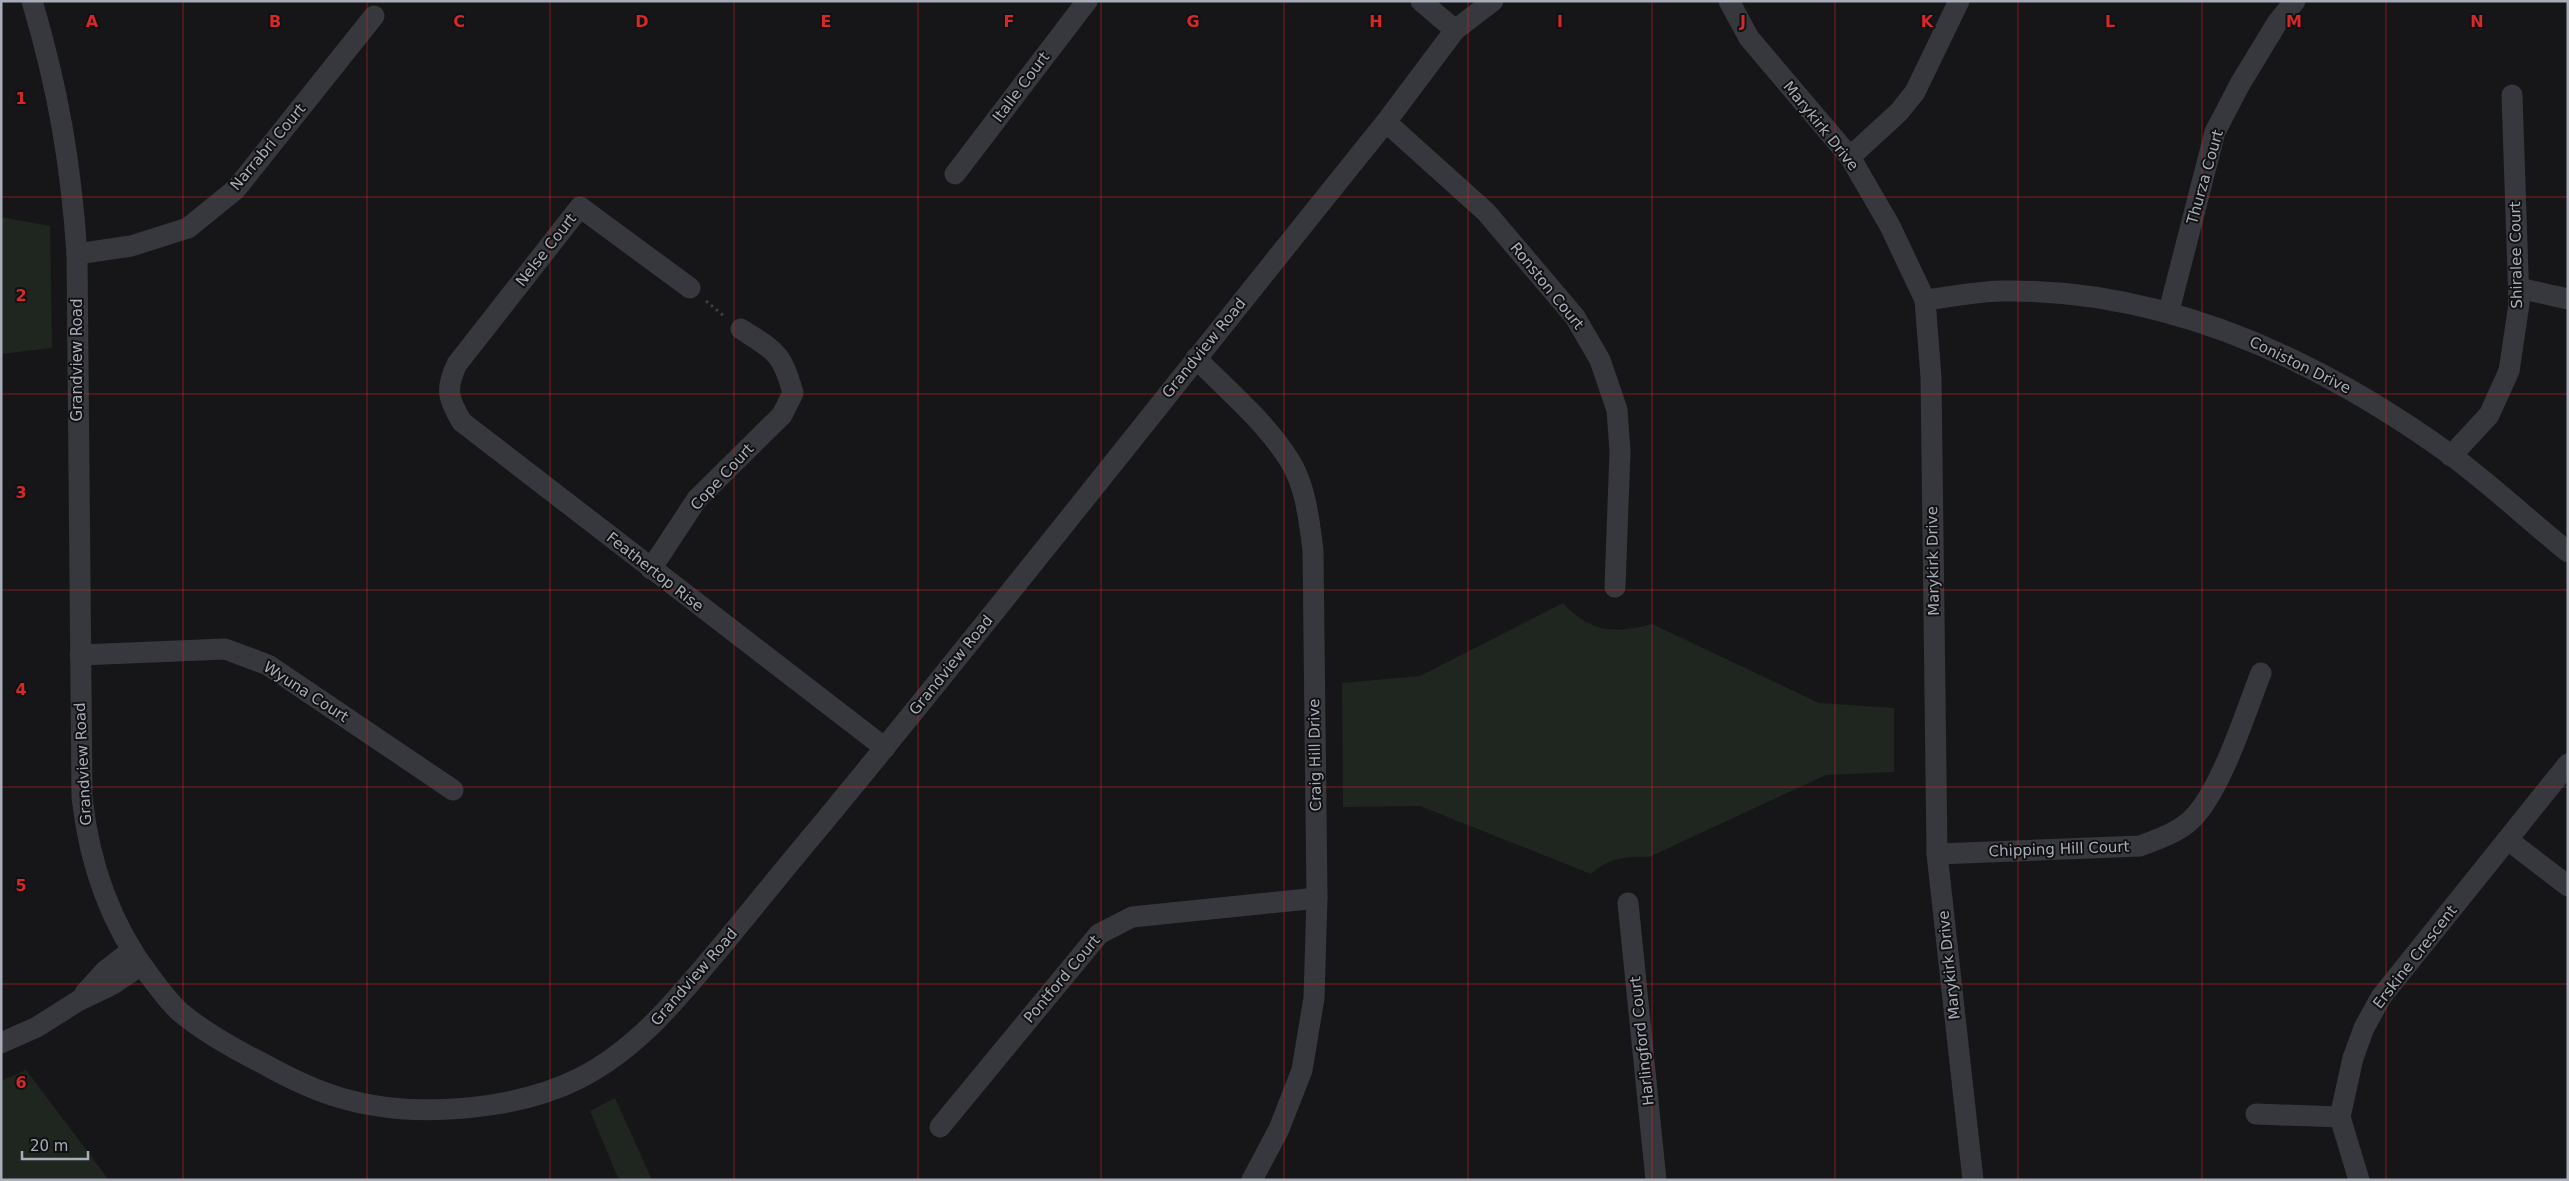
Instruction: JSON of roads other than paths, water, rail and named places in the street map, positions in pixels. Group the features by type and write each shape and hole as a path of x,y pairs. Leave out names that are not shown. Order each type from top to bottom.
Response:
{"street":[{"name":"Grandview Road","path":"32,1 50,63 69,161 76,254 82,796 92,861 107,903 137,958 178,1010 216,1037 296,1081 345,1099 389,1106 436,1109 477,1106 526,1098 576,1080 626,1051 669,1009 885,748 1386,122 1455,30 1493,1"},
{"name":"Italle Court","path":"955,174 1087,1"},
{"path":"1421,1 1455,30"},
{"name":"Marykirk Drive","path":"1729,1 1749,38 1850,157 1890,226 1925,300 1931,377 1937,854 1973,1180"},
{"path":"1850,157 1899,112 1916,92 1960,1"},
{"name":"Thurza Court","path":"2169,311 2215,132 2249,69 2277,24 2295,1"},
{"name":"Narrabri Court","path":"76,254 131,246 188,228 236,189 374,16"},
{"name":"Shiralee Court","path":"2452,456 2488,415 2509,371 2519,304 2512,95"},
{"name":"Ronston Court","path":"1386,122 1486,212 1575,317 1600,360 1617,410 1620,451 1615,587"},
{"name":"Nelse Court","path":"450,379 457,364 580,207 690,288"},
{"path":"2519,288 2568,299"},
{"name":"Coniston Drive","path":"1925,300 2003,290 2072,294 2169,311 2269,347 2361,395 2452,456 2568,552"},
{"name":"Cope Court","path":"651,569 696,499 782,415 793,394 787,372 776,352 741,330"},
{"name":"Craig Hill Drive","path":"1196,358 1267,430 1290,462 1306,504 1313,550 1318,898 1314,998 1302,1070 1259,1177"},
{"name":"Feathertop Rise","path":"450,379 449,395 453,408 462,422 885,748"},
{"name":"Wyuna Court","path":"80,655 225,649 268,665 453,790"},
{"name":"Chipping Hill Court","path":"1937,854 2140,846 2168,835 2191,820 2213,791 2261,673"},
{"name":"Erskine Crescent","path":"2358,1180 2340,1118 2353,1058 2364,1028 2380,997 2568,764"},
{"path":"2508,840 2568,886"},
{"name":"Pontford Court","path":"940,1127 1099,934 1132,917 1318,898"},
{"name":"Harlingford Court","path":"1628,903 1656,1180"},
{"path":"1,1043 37,1027 78,1001 113,984 137,958"},
{"path":"2256,1114 2340,1118"}]}
